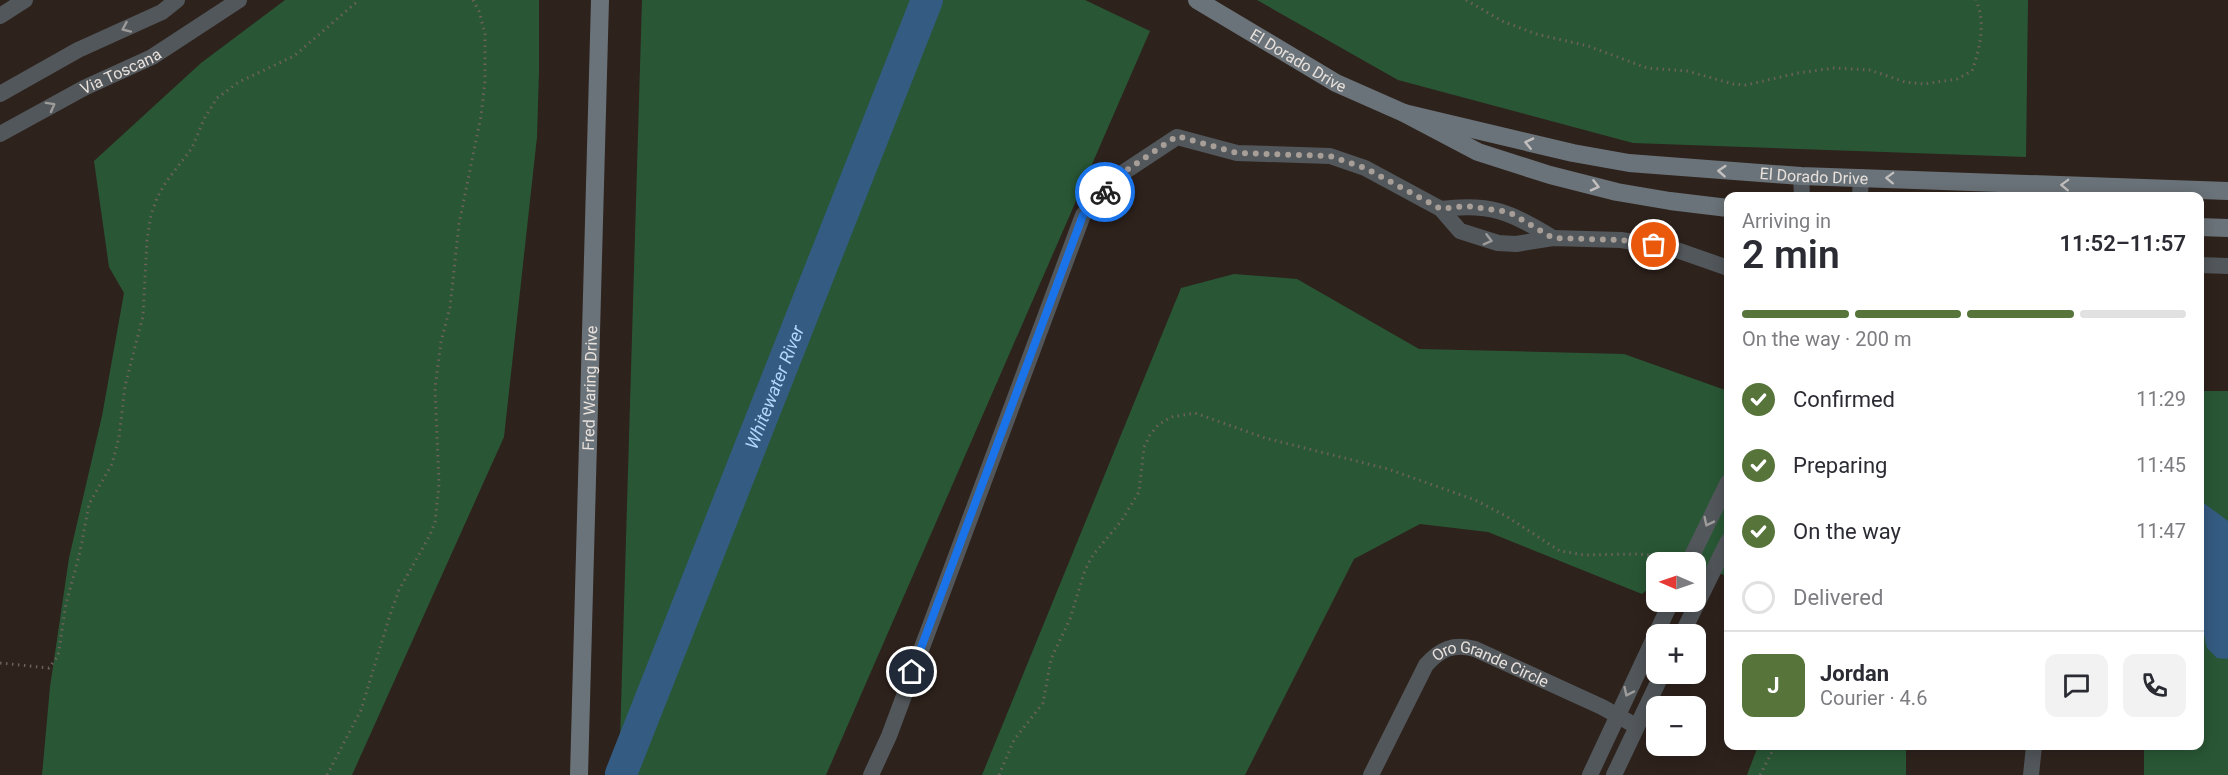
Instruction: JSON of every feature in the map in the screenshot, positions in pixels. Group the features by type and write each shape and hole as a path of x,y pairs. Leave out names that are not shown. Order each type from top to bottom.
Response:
{"main road":[{"name":"Fred Waring Drive","path":"579,775 600,0"},
{"name":"El Dorado Drive","path":"1197,0 1336,83 1404,113 1478,152 1550,175 1617,192 1724,208"},
{"name":"El Dorado Drive","path":"1404,113 1562,150 1629,163 1802,176 2228,191"},
{"path":"2204,227 2228,228"}],"street":[{"path":"0,16 25,0"},
{"path":"0,94 78,50 162,12 177,0"},
{"name":"Via Toscana","path":"0,134 84,88 152,57 238,0"},
{"path":"872,775 889,735 1083,215 1124,172 1177,136 1237,153 1330,156 1365,168 1441,209 1460,231 1498,243 1516,244 1553,238 1621,240 1671,248 1724,267"},
{"path":"1802,176 1802,192"},
{"path":"1860,192 1861,177"},
{"path":"1441,209 1466,206 1509,212 1553,238"},
{"path":"2204,265 2228,266"},
{"path":"1689,552 1724,489"},
{"path":"1687,624 1724,549"},
{"path":"1590,775 1666,612"},
{"name":"Oro Grande Circle","path":"1371,775 1426,665 1435,655 1454,646 1475,649 1636,726"},
{"path":"1614,775 1657,684"},
{"path":"2031,775 2034,750"}],"path":[{"path":"0,663 49,668 58,656 66,604 80,552 89,504 112,464 119,437 125,386 143,316 147,240 151,215 157,198 166,182 192,148 204,119 217,98 239,82 294,56 358,0"},
{"path":"327,775 361,710 399,590 435,522 439,484 435,388 441,342 450,308 459,224 481,116 485,81 485,34 481,17 473,0"},
{"path":"1466,0 1502,21 1536,34 1588,46 1647,68 1687,71 1740,85 1834,68 1870,70 1905,82 1924,84 1957,79 1972,71 1979,52 1982,28 1976,0"},
{"path":"999,775 1014,740 1043,704 1051,659 1070,619 1085,570 1093,555 1122,520 1139,492 1144,447 1158,425 1171,417 1195,413 1265,438 1388,469 1475,500 1506,516 1560,551 1584,555 1606,553 1646,555"},
{"path":"1760,775 1772,750"}],"green space":[{"path":"285,0 539,0 537,137 504,437 352,775 42,775 50,687 69,558 102,416 124,293 109,267 94,161 201,63"},
{"path":"642,0 1085,0 1150,31 826,775 619,775"},
{"path":"1257,0 2028,0 2026,157 1633,143 1398,80"},
{"path":"1234,274 1297,279 1419,349 1624,354 1724,390 1724,575 1706,570 1706,552 1646,552 1646,591 1642,594 1488,532 1420,524 1354,559 1245,775 982,775 1181,288"},
{"path":"2204,391 2228,391 2228,775 2144,775 2144,750 2204,750"},
{"path":"1756,750 1906,750 1906,775 1747,775"}],"water":[{"path":"2204,503 2228,521 2228,659 2217,658 2207,648 2204,634"}],"waterway":[{"name":"Whitewater River","path":"621,774 927,0"}],"way so far":[{"path":"1105,192 1124,172 1177,136 1237,153 1330,156 1365,168 1441,209 1466,206 1509,212 1553,238 1621,240 1654,245"}],"route":[{"path":"912,672 1083,215 1105,192"}]}
